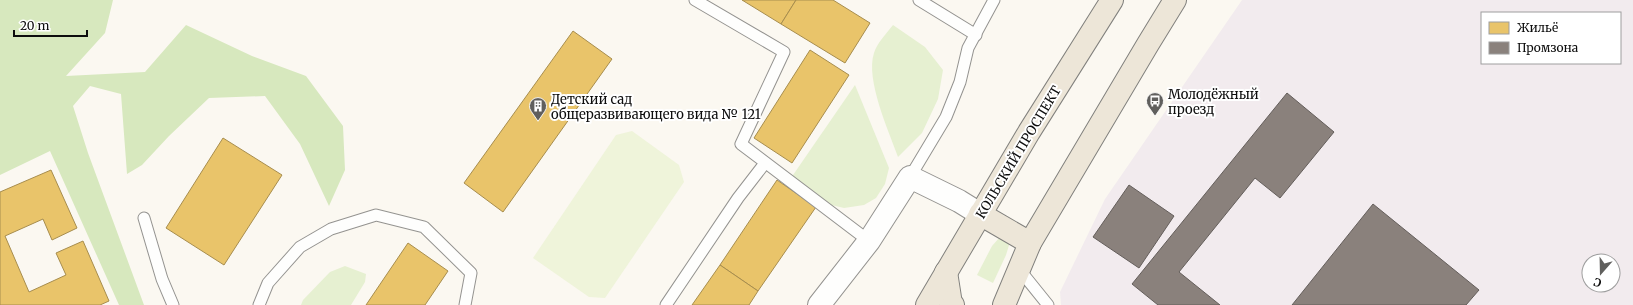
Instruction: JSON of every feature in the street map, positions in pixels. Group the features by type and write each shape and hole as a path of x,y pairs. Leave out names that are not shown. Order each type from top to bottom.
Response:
{"main road":[{"name":"КОЛЬСКИЙ ПРОСПЕКТ","path":"930,299 1029,132 1112,0"},
{"path":"1004,305 1030,243 1175,0"},
{"path":"980,214 1030,243"},
{"path":"946,272 952,305"}],"street":[{"path":"819,305 869,241 910,177 958,201 980,214"}],"lane":[{"path":"695,0 784,52 741,144 869,241"},
{"path":"919,0 976,35"},
{"path":"910,177 946,117 960,82 968,48 994,0"},
{"path":"666,305 738,198 765,163"},
{"path":"259,305 268,283 300,247 331,229 376,215 424,227 471,273 465,305"},
{"path":"144,218 162,279 173,305"},
{"path":"1019,269 1048,305"},
{"path":"930,299 952,305"}],"shaded area":[{"path":"1242,0 1633,0 1633,305 1061,305 1060,292 1105,199"}],"green space":[{"path":"0,0 113,0 105,33 66,76 145,72 186,25 252,56 306,76 343,126 345,170 329,206 300,144 265,96 209,98 169,136 142,165 127,174 121,94 90,86 73,106 88,153 144,305 119,305 50,151 0,175"},
{"path":"893,25 925,47 943,70 938,99 922,133 898,157 875,91 872,64 877,46"},
{"path":"855,85 889,168 885,184 876,198 864,205 844,208 823,203 791,178"},
{"path":"632,131 679,165 684,182 605,298 589,297 533,258 616,135"},
{"path":"1000,237 1010,242 1006,255 993,283 977,275 992,246"},
{"path":"345,266 366,274 365,282 351,305 301,305 303,300 330,272"}],"building: Жильё":[{"path":"742,0 796,0 781,24"},
{"path":"796,0 833,0 870,23 845,63 781,24"},
{"name":"Детский сад общеразвивающего вида № 121","path":"573,31 612,59 503,212 464,183"},
{"path":"810,50 849,75 792,163 754,138"},
{"path":"223,138 282,175 224,265 166,228"},
{"path":"51,170 77,228 52,240 43,219 5,236 29,292 66,275 56,253 83,241 109,301 100,305 0,305 0,192"},
{"path":"777,180 816,207 758,291 720,265"},
{"path":"408,243 448,271 425,305 366,305"},
{"path":"720,265 758,291 749,305 692,305"}],"building: Промзона":[{"path":"1287,93 1334,132 1280,198 1255,178 1179,272 1220,305 1158,305 1132,284"},
{"path":"1129,185 1174,216 1139,268 1093,237"},
{"path":"1373,204 1479,290 1466,305 1292,305"}],"place":[{"name":"Молодёжный проезд","path":"1155,116"},
{"name":"Детский сад общеразвивающего вида № 121","path":"538,121"}]}
